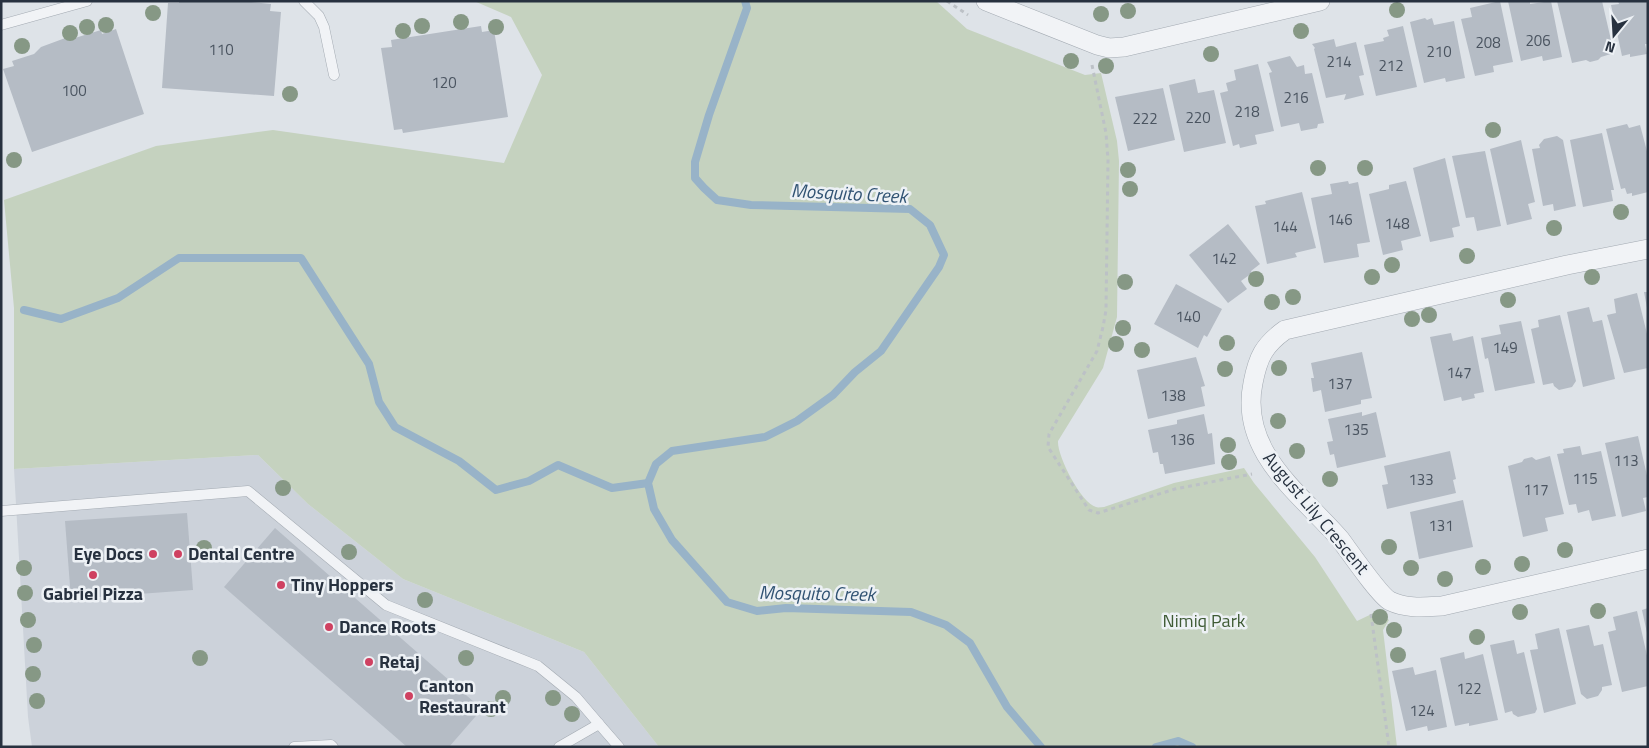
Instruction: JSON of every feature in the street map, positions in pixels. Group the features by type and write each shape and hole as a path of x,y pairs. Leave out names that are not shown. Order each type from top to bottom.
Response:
{"street":[{"path":"986,1 1097,46 1109,48 1124,47 1320,1"},
{"name":"August Lily Crescent","path":"1388,600 1339,539 1272,465 1260,445 1254,427 1251,408 1255,369 1262,353 1272,340 1285,330 1648,249"},
{"path":"1388,600 1402,606 1442,606 1648,559"}],"lane":[{"path":"1,25 87,1"},
{"path":"304,1 319,16 324,27 334,75"},
{"path":"1,510 248,491 386,605 538,666 576,697 619,747"},
{"path":"559,747 599,724"},
{"path":"294,747 331,745 333,747"}],"path":[{"path":"1092,65 1106,133 1108,160 1106,310 1097,351 1049,434 1048,447 1089,510 1098,513 1176,489 1252,474 1258,480"},
{"path":"1388,600 1371,612 1389,747"}],"shaded area":[{"path":"258,455 308,504 403,579 584,652 659,747 32,747 28,717 14,469"}],"green space":[{"name":"Nimiq Park","path":"474,1 936,1 967,29 1085,75 1101,73 1117,141 1119,161 1117,317 1103,368 1058,441 1061,457 1077,488 1090,504 1096,507 1104,507 1174,483 1244,468 1254,483 1315,557 1357,621 1378,611 1389,620 1383,630 1397,747 659,747 584,652 403,579 308,504 258,455 14,469 14,308 4,200 156,146 273,130 504,163 542,75 511,17"}],"building":[{"path":"179,1 241,1 271,4 270,11 281,12 274,96 162,88 168,3 179,3"},
{"path":"1500,1 1513,62 1493,66 1494,72 1475,76 1461,19 1472,17 1470,8"},
{"path":"1508,1 1530,1 1530,4 1551,1 1562,57 1543,61 1542,56 1521,61"},
{"path":"1557,1 1602,1 1614,53 1590,62 1586,60 1572,63"},
{"path":"1618,1 1648,1 1648,44 1645,44 1647,54 1630,57 1630,54 1622,56 1611,5 1619,4"},
{"path":"1425,18 1427,20 1432,18 1434,25 1454,21 1465,78 1446,82 1445,78 1424,83 1410,22"},
{"path":"481,26 482,32 494,30 508,117 403,133 402,129 394,130 381,48 392,47 391,40"},
{"path":"1403,26 1417,87 1376,96 1364,45 1384,41 1383,38 1389,36 1387,30"},
{"path":"116,29 144,114 32,152 3,69 14,66 12,61 34,54 41,47 68,37 75,38 101,30 102,34"},
{"path":"1334,39 1336,47 1356,42 1364,75 1359,76 1364,95 1344,100 1346,94 1326,98 1315,48 1312,44"},
{"path":"1290,56 1297,67 1304,65 1305,74 1312,73 1324,123 1318,124 1317,128 1301,131 1299,123 1281,127 1269,73 1272,72 1267,62"},
{"path":"1258,64 1274,131 1255,135 1257,144 1240,148 1239,144 1233,146 1220,93 1228,91 1226,83 1236,80 1234,70"},
{"path":"1195,79 1198,93 1214,90 1226,143 1184,152 1169,85"},
{"path":"1163,88 1175,140 1128,151 1115,97"},
{"path":"1627,124 1629,128 1640,125 1648,155 1648,192 1632,196 1632,193 1627,194 1625,188 1621,189 1606,129"},
{"path":"1602,133 1614,190 1611,190 1613,201 1583,207 1570,140"},
{"path":"1557,136 1563,140 1576,206 1554,211 1553,204 1543,206 1532,149 1540,148 1539,145 1544,139"},
{"path":"1521,140 1535,202 1528,204 1532,219 1507,225 1490,149"},
{"path":"1485,151 1501,226 1477,231 1474,217 1466,218 1452,156"},
{"path":"1445,158 1460,226 1452,228 1454,237 1430,242 1413,168"},
{"path":"1348,181 1349,184 1358,182 1370,242 1357,244 1359,257 1324,263 1311,198 1332,194 1330,184"},
{"path":"1406,181 1421,236 1401,241 1403,250 1383,255 1369,194 1389,189 1389,185"},
{"path":"1302,192 1316,248 1295,253 1297,257 1267,264 1255,206 1266,204 1265,201"},
{"path":"1228,224 1260,264 1241,281 1247,289 1228,303 1189,255"},
{"path":"1176,284 1222,309 1207,337 1204,335 1198,348 1154,324"},
{"path":"1644,292 1648,292 1648,308 1647,308"},
{"path":"1637,293 1648,338 1648,368 1624,373 1607,315 1616,313 1614,299"},
{"path":"1589,307 1593,322 1602,320 1615,379 1583,387 1567,312"},
{"path":"1560,315 1576,381 1572,387 1559,390 1553,383 1543,385 1531,329 1539,327 1538,320"},
{"path":"1521,321 1535,383 1495,391 1488,358 1485,359 1481,338 1501,334 1499,325"},
{"path":"1451,333 1453,341 1473,336 1484,392 1474,394 1475,398 1462,401 1461,397 1444,401 1430,337"},
{"path":"1362,352 1372,398 1361,400 1361,404 1325,412 1321,390 1313,392 1311,378 1314,378 1311,363"},
{"path":"1196,357 1205,386 1201,387 1205,406 1148,419 1137,370"},
{"path":"1362,412 1362,416 1376,412 1386,457 1337,468 1334,454 1330,455 1327,442 1333,441 1328,419"},
{"path":"1204,414 1208,434 1212,433 1215,464 1165,474 1163,464 1160,464 1158,452 1153,453 1148,430 1177,424 1177,420"},
{"path":"1638,436 1648,480 1648,497 1643,498 1646,511 1622,517 1605,443"},
{"path":"1580,446 1582,455 1601,451 1616,516 1592,521 1589,510 1578,513 1576,504 1569,505 1557,454 1564,453 1563,449"},
{"path":"1450,451 1456,479 1453,480 1456,493 1387,509 1382,485 1388,484 1384,466"},
{"path":"1550,456 1564,514 1545,518 1548,531 1523,537 1508,466 1532,457 1536,460"},
{"path":"1463,500 1473,547 1419,559 1410,512"},
{"path":"187,513 193,590 71,599 65,521"},
{"path":"275,528 482,709 449,747 407,747 224,587"},
{"path":"1648,608 1648,632 1647,633 1642,610"},
{"path":"1637,611 1648,660 1648,686 1622,692 1608,632 1616,630 1613,617"},
{"path":"1589,625 1594,646 1603,644 1612,685 1602,687 1598,696 1587,699 1581,694 1566,630"},
{"path":"1559,628 1576,704 1544,713 1530,650 1538,649 1535,634"},
{"path":"1514,640 1517,654 1524,652 1537,709 1535,713 1518,717 1512,711 1505,713 1490,645"},
{"path":"1464,652 1465,659 1483,654 1498,720 1469,726 1469,723 1455,726 1440,658"},
{"path":"1413,667 1415,675 1436,670 1447,727 1428,731 1427,726 1406,731 1392,671"}],"waterway":[{"name":"Mosquito Creek","path":"745,1 747,8 709,115 695,162 695,178 717,200 751,205 910,209 930,225 944,255 939,267 881,351 855,372 833,395 797,421 765,437 672,451 656,464 648,483 654,509 672,540 727,602 757,611 786,608 911,612 946,625 970,643 1007,707 1041,747"},
{"path":"24,310 61,319 118,298 179,258 301,258 369,364 379,402 395,427 459,461 496,490 529,481 558,465 612,488 648,483"},
{"name":"Mosquito Creek","path":"1156,747 1178,741 1192,747"}],"place":[{"name":"Eye Docs","path":"153,554"},
{"name":"Dental Centre","path":"178,554"},
{"name":"Gabriel Pizza","path":"93,575"},
{"name":"Tiny Hoppers","path":"281,585"},
{"name":"Dance Roots","path":"329,627"},
{"name":"Retaj","path":"369,662"},
{"name":"Canton Restaurant","path":"409,696"}]}
